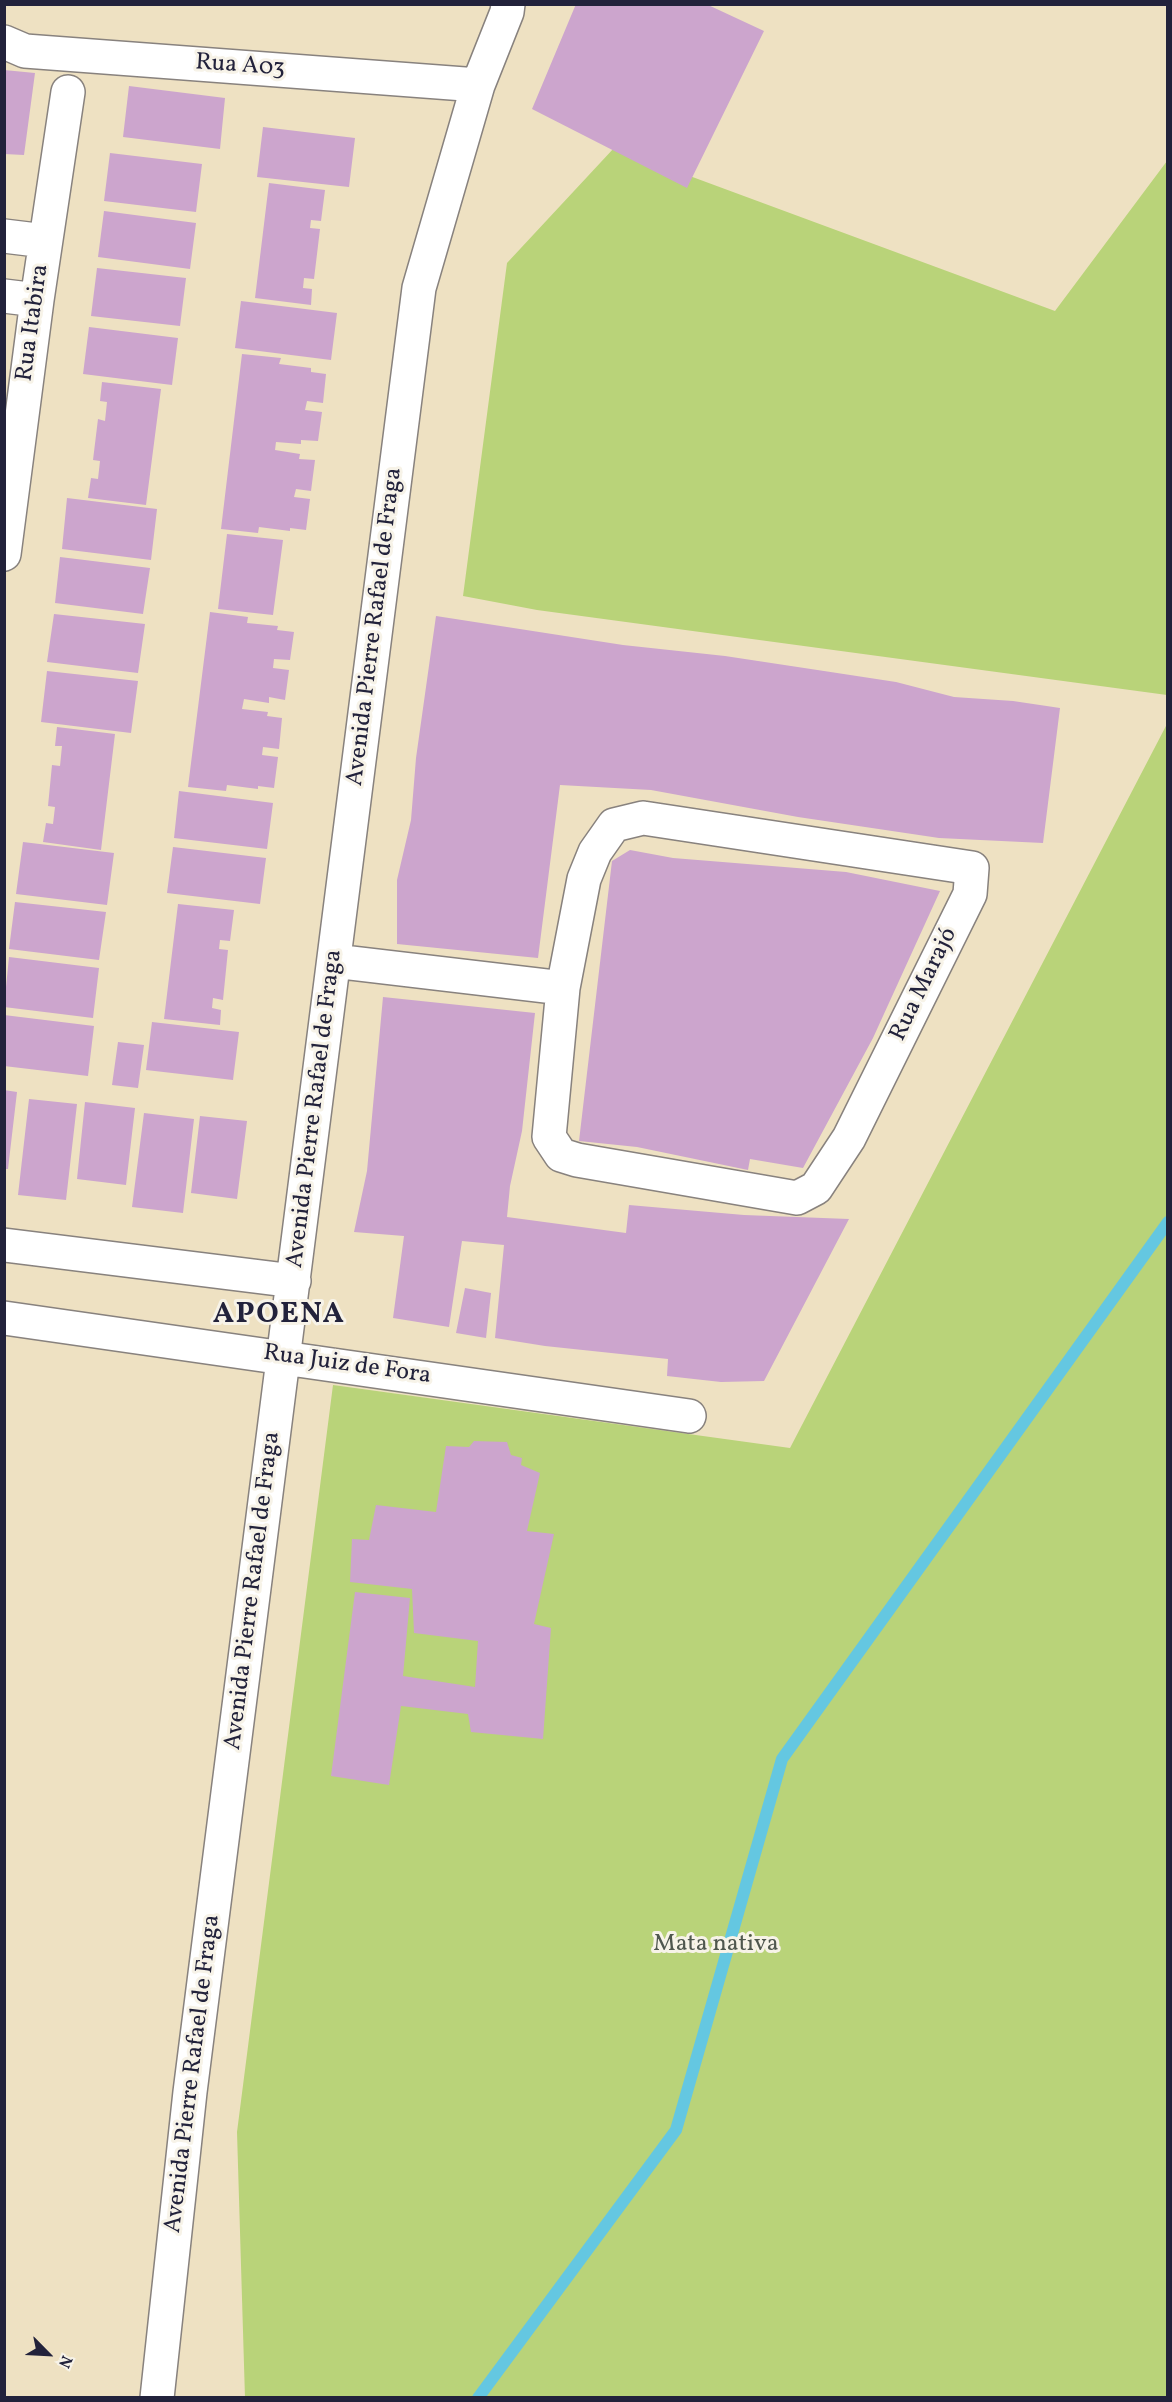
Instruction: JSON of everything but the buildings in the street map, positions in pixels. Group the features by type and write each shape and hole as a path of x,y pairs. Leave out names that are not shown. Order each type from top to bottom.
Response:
{"street":[{"name":"Avenida Pierre Rafael de Fraga","path":"157,2397 190,2092 419,288 478,86 510,7"},
{"name":"Rua A03","path":"4,42 25,51 478,86"},
{"name":"Rua Itabira","path":"4,554 45,241 68,92"},
{"path":"4,236 45,241"},
{"path":"4,296 37,300"},
{"name":"Rua Marajó","path":"643,818 972,868 970,894 849,1138 816,1188 797,1197 577,1160 561,1155 549,1137 563,988 584,879 595,852 614,825 643,818"},
{"path":"334,961 563,988"},
{"path":"4,1245 294,1281"},
{"name":"Rua Juiz de Fora","path":"4,1318 284,1356 689,1416"}],"green space":[{"path":"614,148 1055,311 1167,161 1167,695 537,610 463,596 507,263"},
{"name":"Mata nativa","path":"1167,724 1167,2397 245,2398 237,2132 333,1385 790,1448"}],"waterway":[{"path":"478,2398 676,2130 782,1759 1168,1222"}],"district":[{"name":"APOENA","path":"279,1316"}]}
